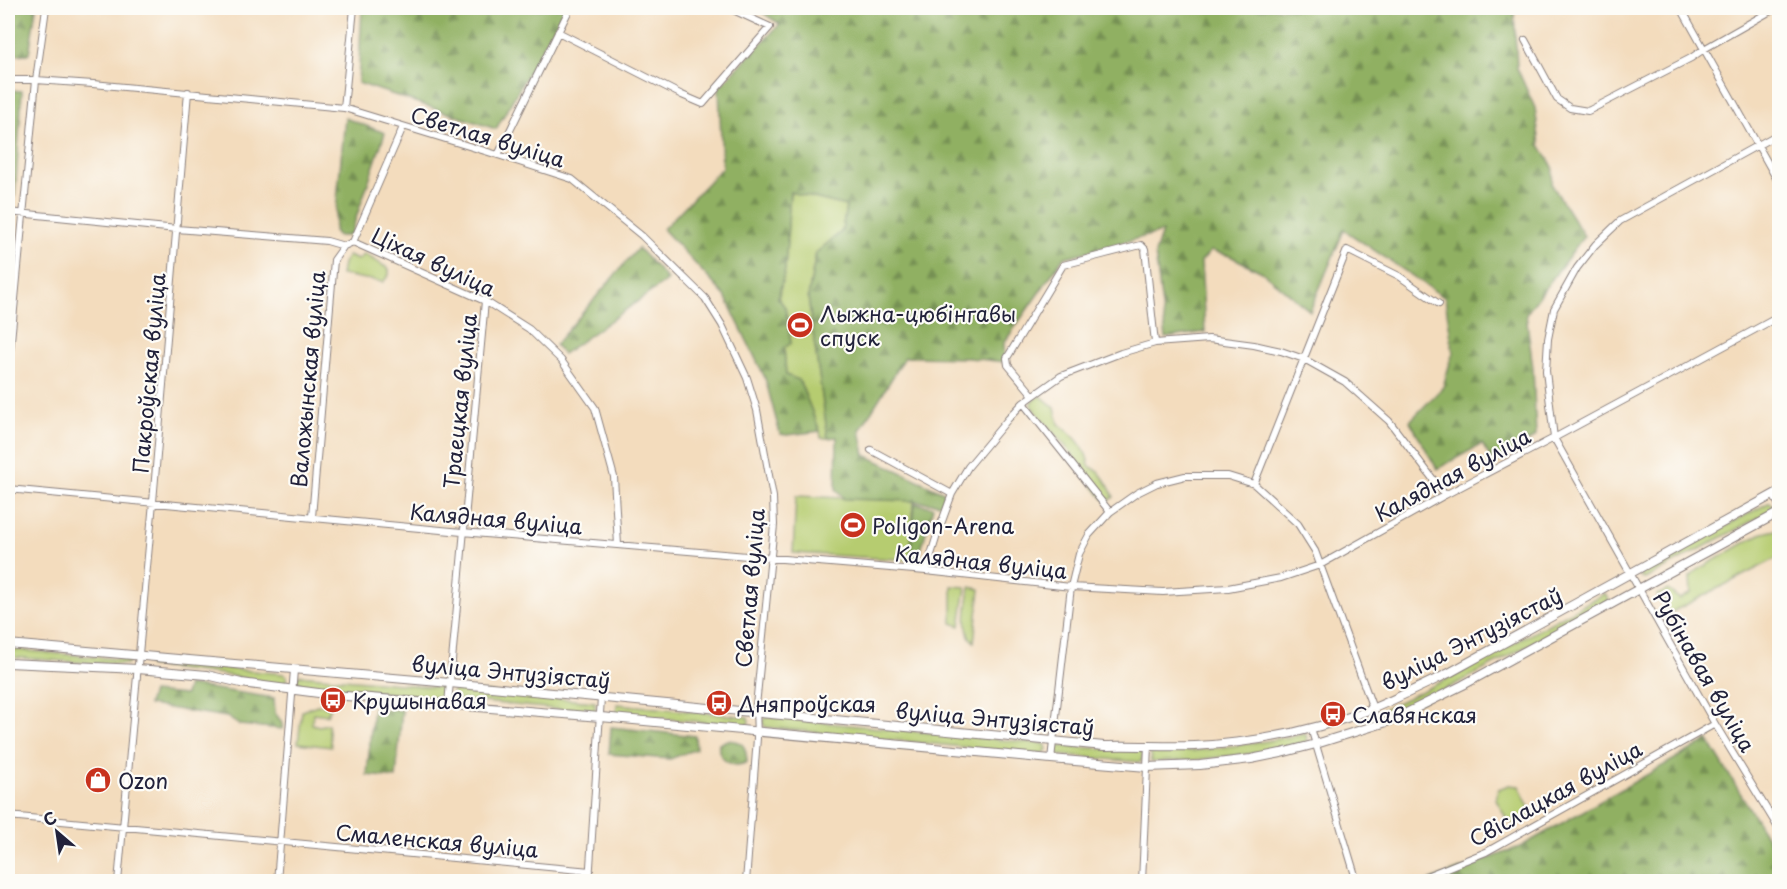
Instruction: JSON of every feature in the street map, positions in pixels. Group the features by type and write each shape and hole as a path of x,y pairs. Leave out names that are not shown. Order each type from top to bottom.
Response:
{"street":[{"path":"8,372 36,80 46,8"},
{"path":"344,108 354,8"},
{"path":"498,155 570,8"},
{"path":"558,32 703,104 770,27 729,8"},
{"path":"1681,8 1779,185"},
{"path":"1525,40 1557,99 1570,108 1588,111 1691,58 1776,8"},
{"name":"Светлая вуліца","path":"8,80 36,80 188,92 344,108 498,155 572,179 642,236 705,298 722,325 747,378 757,410 773,497 774,525 756,712 757,731 746,882"},
{"name":"Пакроўская вуліца","path":"118,882 140,657 188,92"},
{"path":"352,242 403,127"},
{"path":"1554,438 1546,371 1548,339 1554,309 1577,268 1595,245 1620,221 1779,133"},
{"name":"Ціхая вуліца","path":"8,212 327,241 344,246 352,242 485,301 529,328 561,360 595,408 614,477 618,545"},
{"path":"1033,395 1008,365 1007,358 1063,266 1141,245 1145,249 1155,343"},
{"name":"Валожынская вуліца","path":"312,517 334,260 344,246"},
{"path":"1254,484 1347,250 1399,276 1439,304"},
{"name":"Траецкая вуліца","path":"448,704 485,301"},
{"name":"Калядная вуліца","path":"8,489 462,532 926,571 1071,588 1163,592 1228,588 1281,578 1320,565 1445,495 1779,316"},
{"path":"926,571 952,494 968,467 1023,403 1061,376 1121,353 1155,343 1209,339 1263,347 1304,359 1345,382 1389,421 1445,495"},
{"path":"1023,403 1110,512"},
{"name":"Рубінавая вуліца","path":"1554,438 1715,724 1779,831"},
{"path":"871,450 952,494"},
{"path":"1051,759 1071,588 1079,554 1089,535 1110,512 1137,493 1157,483 1185,476 1228,476 1254,484 1298,524 1315,551 1379,725"},
{"path":"1776,493 1779,507"},
{"name":"вуліца Энтузіястаў","path":"8,644 1104,746 1194,746 1226,743 1311,728 1373,708 1449,673 1776,493"},
{"name":"вуліца Энтузіястаў","path":"8,663 138,669 207,675 241,683 334,695 601,717 1051,759 1147,767 1200,765 1251,759 1316,744 1379,725 1418,708 1779,512"},
{"path":"277,882 294,670"},
{"path":"588,882 601,698"},
{"name":"Свіслацкая вуліца","path":"1406,882 1486,852 1715,724"},
{"path":"1311,728 1357,882"},
{"path":"1142,882 1148,745"},
{"name":"Смаленская вуліца","path":"8,816 590,871"}],"green space":[{"path":"8,8 36,8 29,54 8,55"},
{"path":"362,8 565,8 496,129 358,83"},
{"path":"755,8 1201,8 1209,12 1225,8 1524,8 1514,13 1517,68 1535,108 1540,145 1553,167 1552,185 1584,236 1526,314 1533,368 1536,436 1494,464 1482,444 1437,469 1410,421 1443,387 1453,352 1445,298 1344,230 1310,311 1262,272 1230,256 1211,251 1201,261 1205,332 1166,338 1155,253 1162,232 1063,258 1004,343 1005,362 969,358 905,357 860,430 865,455 945,493 941,504 844,499 836,489 837,437 828,438 808,297 816,253 842,231 846,206 790,192 785,270 778,298 785,307 791,343 784,348 786,375 799,380 820,431 780,434 765,378 725,296 663,229 722,168 719,87 780,24"},
{"path":"8,90 22,91 15,196 8,198"},
{"path":"345,118 385,133 351,233 338,236 334,231"},
{"name":"Лыжна-цюбінгавы спуск","path":"790,192 846,206 842,231 816,253 808,297 828,438 821,438 799,380 786,376 784,347 791,343 785,307 778,298 785,270"},
{"path":"638,248 668,280 563,354 555,345"},
{"path":"364,254 389,269 389,275 383,282 341,275 343,263 348,256 358,260"},
{"path":"1041,396 1055,408 1059,424 1078,442 1088,459 1089,466 1101,475 1114,497 1108,501 1103,499 1074,462 1073,455 1035,411 1031,405 1034,399"},
{"name":"Poligon-Arena","path":"796,496 914,501 910,560 793,553"},
{"path":"1770,502 1774,509 1645,579 1641,578 1641,572"},
{"path":"915,503 933,507 918,561 910,560"},
{"path":"1779,529 1779,557 1668,614 1657,595 1668,590 1680,599 1691,593 1690,577 1699,569 1760,534"},
{"path":"952,586 966,587 960,626 952,623"},
{"path":"970,587 980,589 974,642 970,638 966,625"},
{"path":"1605,593 1609,601 1469,677 1412,705 1381,717 1380,711 1460,673"},
{"path":"8,649 127,660 129,663 90,663 8,657"},
{"path":"150,661 287,676 286,681 281,685 221,674 149,666"},
{"path":"299,675 444,688 443,698 301,685 297,681"},
{"path":"188,685 274,698 275,713 283,729 239,725 227,717 148,705 152,692 185,695"},
{"path":"454,689 595,702 595,713 453,699"},
{"path":"617,704 748,717 749,722 746,726 616,714"},
{"path":"317,705 331,706 327,715 313,713 312,724 319,726 328,724 331,747 298,743 302,711"},
{"path":"373,708 402,710 396,778 367,775"},
{"path":"767,717 1045,744 1047,749 1042,755 765,727 762,721"},
{"path":"611,727 695,736 696,749 670,759 609,754"},
{"path":"1306,734 1307,742 1257,753 1151,762 1151,751 1193,751"},
{"path":"727,740 743,745 747,762 736,765 723,758 719,744"},
{"path":"1708,740 1779,857 1779,881 1429,881 1520,847"},
{"path":"1056,747 1141,751 1143,754 1141,762 1058,755"},
{"path":"1509,785 1519,786 1534,818 1515,825 1507,820 1496,799 1498,789"}],"place":[{"name":"Лыжна-цюбінгавы спуск","path":"800,325"},
{"name":"Poligon-Arena","path":"853,525"},
{"name":"Крушынавая","path":"333,700"},
{"name":"Дняпроўская","path":"719,703"},
{"name":"Славянская","path":"1333,714"},
{"name":"Ozon","path":"98,780"}]}
